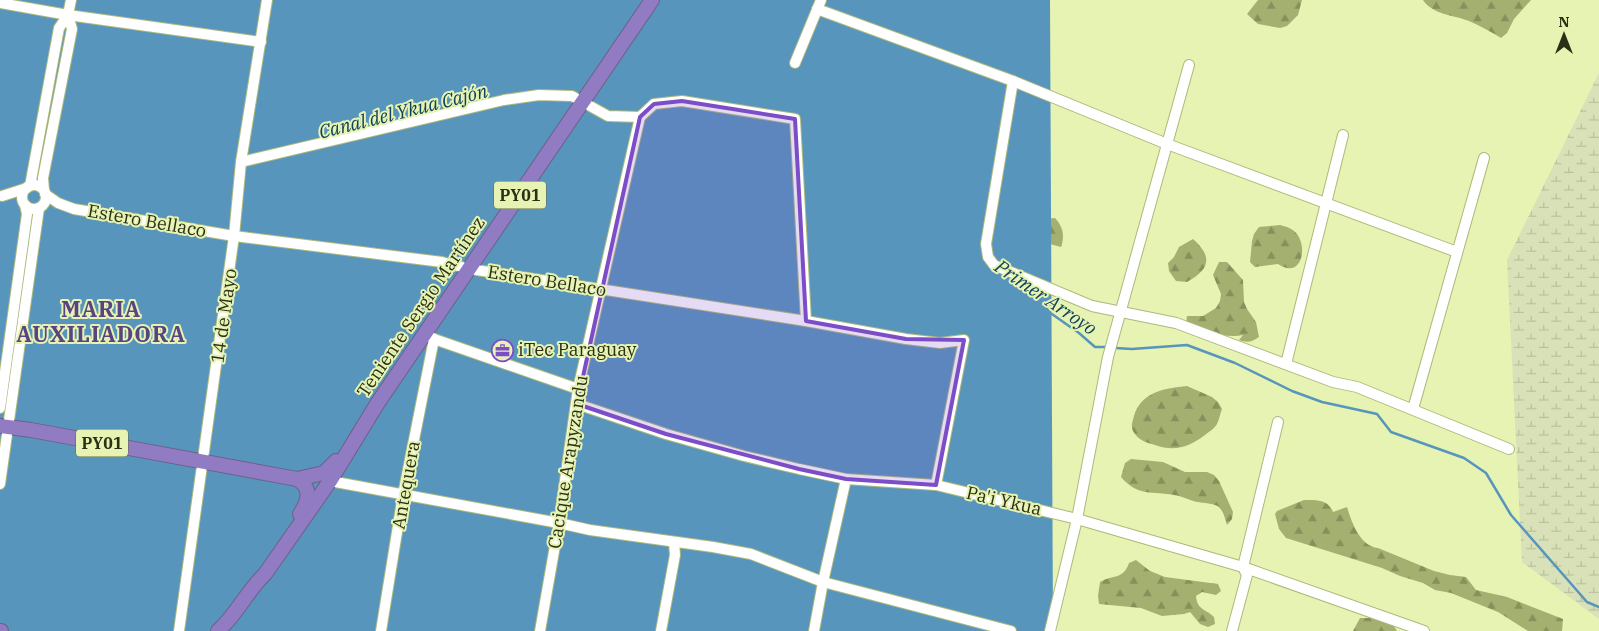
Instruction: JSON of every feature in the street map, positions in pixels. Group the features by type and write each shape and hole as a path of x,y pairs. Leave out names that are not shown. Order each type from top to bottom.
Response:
{"highway":[{"name":"Teniente Sergio Martínez","path":"330,480 377,404 430,336 470,269 652,0"},
{"path":"297,479 324,473 334,465 352,436 377,404"},
{"name":"PY01","path":"4,427 297,479"},
{"path":"256,582 306,505 307,491 304,483 297,479"},
{"name":"PY01","path":"218,631 236,612 256,582 266,574 330,480"}],"street":[{"path":"0,408 27,214 22,194 28,187 59,28 68,15 71,0"},
{"name":"14 de Mayo","path":"179,631 204,462 242,162 267,0"},
{"path":"0,3 68,15 261,42"},
{"path":"796,63 819,5 1167,144 1457,252"},
{"path":"0,484 4,427 43,199 43,178 72,29 68,15"},
{"path":"1050,631 1078,519 1109,354 1189,64"},
{"path":"1013,81 986,244 988,257 994,264 1092,306 1176,323 1333,382 1356,386 1509,449"},
{"path":"242,162 504,100 539,95 572,96 608,116 640,117 654,104 682,101 795,119 806,321"},
{"name":"Cacique Arapyzandu","path":"540,631 559,523 578,389 640,117"},
{"path":"1286,364 1343,135"},
{"path":"1412,410 1484,158"},
{"path":"1,196 28,187 38,186 43,199"},
{"path":"1,196 24,204 32,209 43,199"},
{"name":"Estero Bellaco","path":"43,199 74,209 234,236 442,262 470,269 806,321 906,339 940,343 964,340 936,485"},
{"path":"430,336 578,389"},
{"name":"Antequera","path":"381,631 430,336"},
{"name":"Pa'i Ykua","path":"577,404 666,434 744,456 846,479 936,485 1078,519 1243,567 1424,631"},
{"path":"1232,631 1247,575 1243,567 1278,422"},
{"path":"814,631 846,479"},
{"path":"330,480 590,530 751,554 823,582 1011,631"},
{"path":"661,631 674,555 674,542"}],"highlighted area":[{"path":"682,101 795,119 806,321 906,339 964,340 936,485 846,479 799,469 666,434 577,404 640,117 654,104"}],"green space":[{"path":"1258,0 1302,0 1298,15 1287,26 1280,28 1258,24 1247,14"},
{"path":"1423,0 1531,0 1514,19 1507,33 1501,38 1469,21 1438,12"},
{"path":"1599,73 1599,619 1522,562 1507,260"},
{"path":"1055,218 1062,231 1061,247 1046,243 1033,220"},
{"path":"1280,225 1293,230 1299,237 1302,251 1298,264 1293,268 1286,268 1278,264 1255,267 1250,262 1254,234 1259,227"},
{"path":"1193,239 1204,251 1206,262 1204,267 1195,277 1187,282 1176,281 1169,271 1168,263 1174,257 1179,247"},
{"path":"1219,262 1227,262 1243,280 1244,302 1256,322 1259,337 1254,340 1242,341 1239,340 1243,335 1222,335 1186,324 1187,316 1203,316 1216,308 1220,301 1221,294 1213,275"},
{"path":"1187,386 1212,397 1218,402 1222,409 1215,427 1193,443 1175,448 1162,447 1142,440 1133,432 1132,423 1134,416 1142,401 1162,390"},
{"path":"1131,459 1163,462 1185,472 1207,472 1214,475 1219,481 1233,512 1232,519 1227,525 1219,507 1208,503 1166,494 1146,492 1134,488 1121,477 1125,463"},
{"path":"1304,500 1325,502 1333,512 1347,507 1351,520 1366,543 1434,571 1466,577 1476,590 1507,597 1563,619 1562,631 1528,631 1498,612 1451,593 1435,590 1423,583 1382,568 1286,538 1279,529 1275,514 1277,511"},
{"path":"1136,560 1150,571 1165,577 1218,584 1221,591 1216,595 1202,592 1196,596 1200,607 1214,617 1215,624 1208,627 1200,624 1190,612 1162,616 1141,608 1099,604 1100,582 1121,574 1129,563"},
{"path":"1360,618 1375,618 1391,622 1397,631 1353,631"}],"water":[{"name":"Canal del Ykua Cajón","path":"0,0 1050,0 1053,631 0,631"}],"waterway":[{"name":"Primer Arroyo","path":"1049,312 1095,347 1107,347"},
{"name":"Primer Arroyo","path":"1115,348 1132,349 1187,345 1235,363 1292,391 1322,402 1377,414 1391,432 1464,458 1486,473 1511,515 1587,602 1599,607"}],"place":[{"name":"iTec Paraguay","path":"502,350"}],"district":[{"name":"MARIA AUXILIADORA","path":"101,322"}]}
